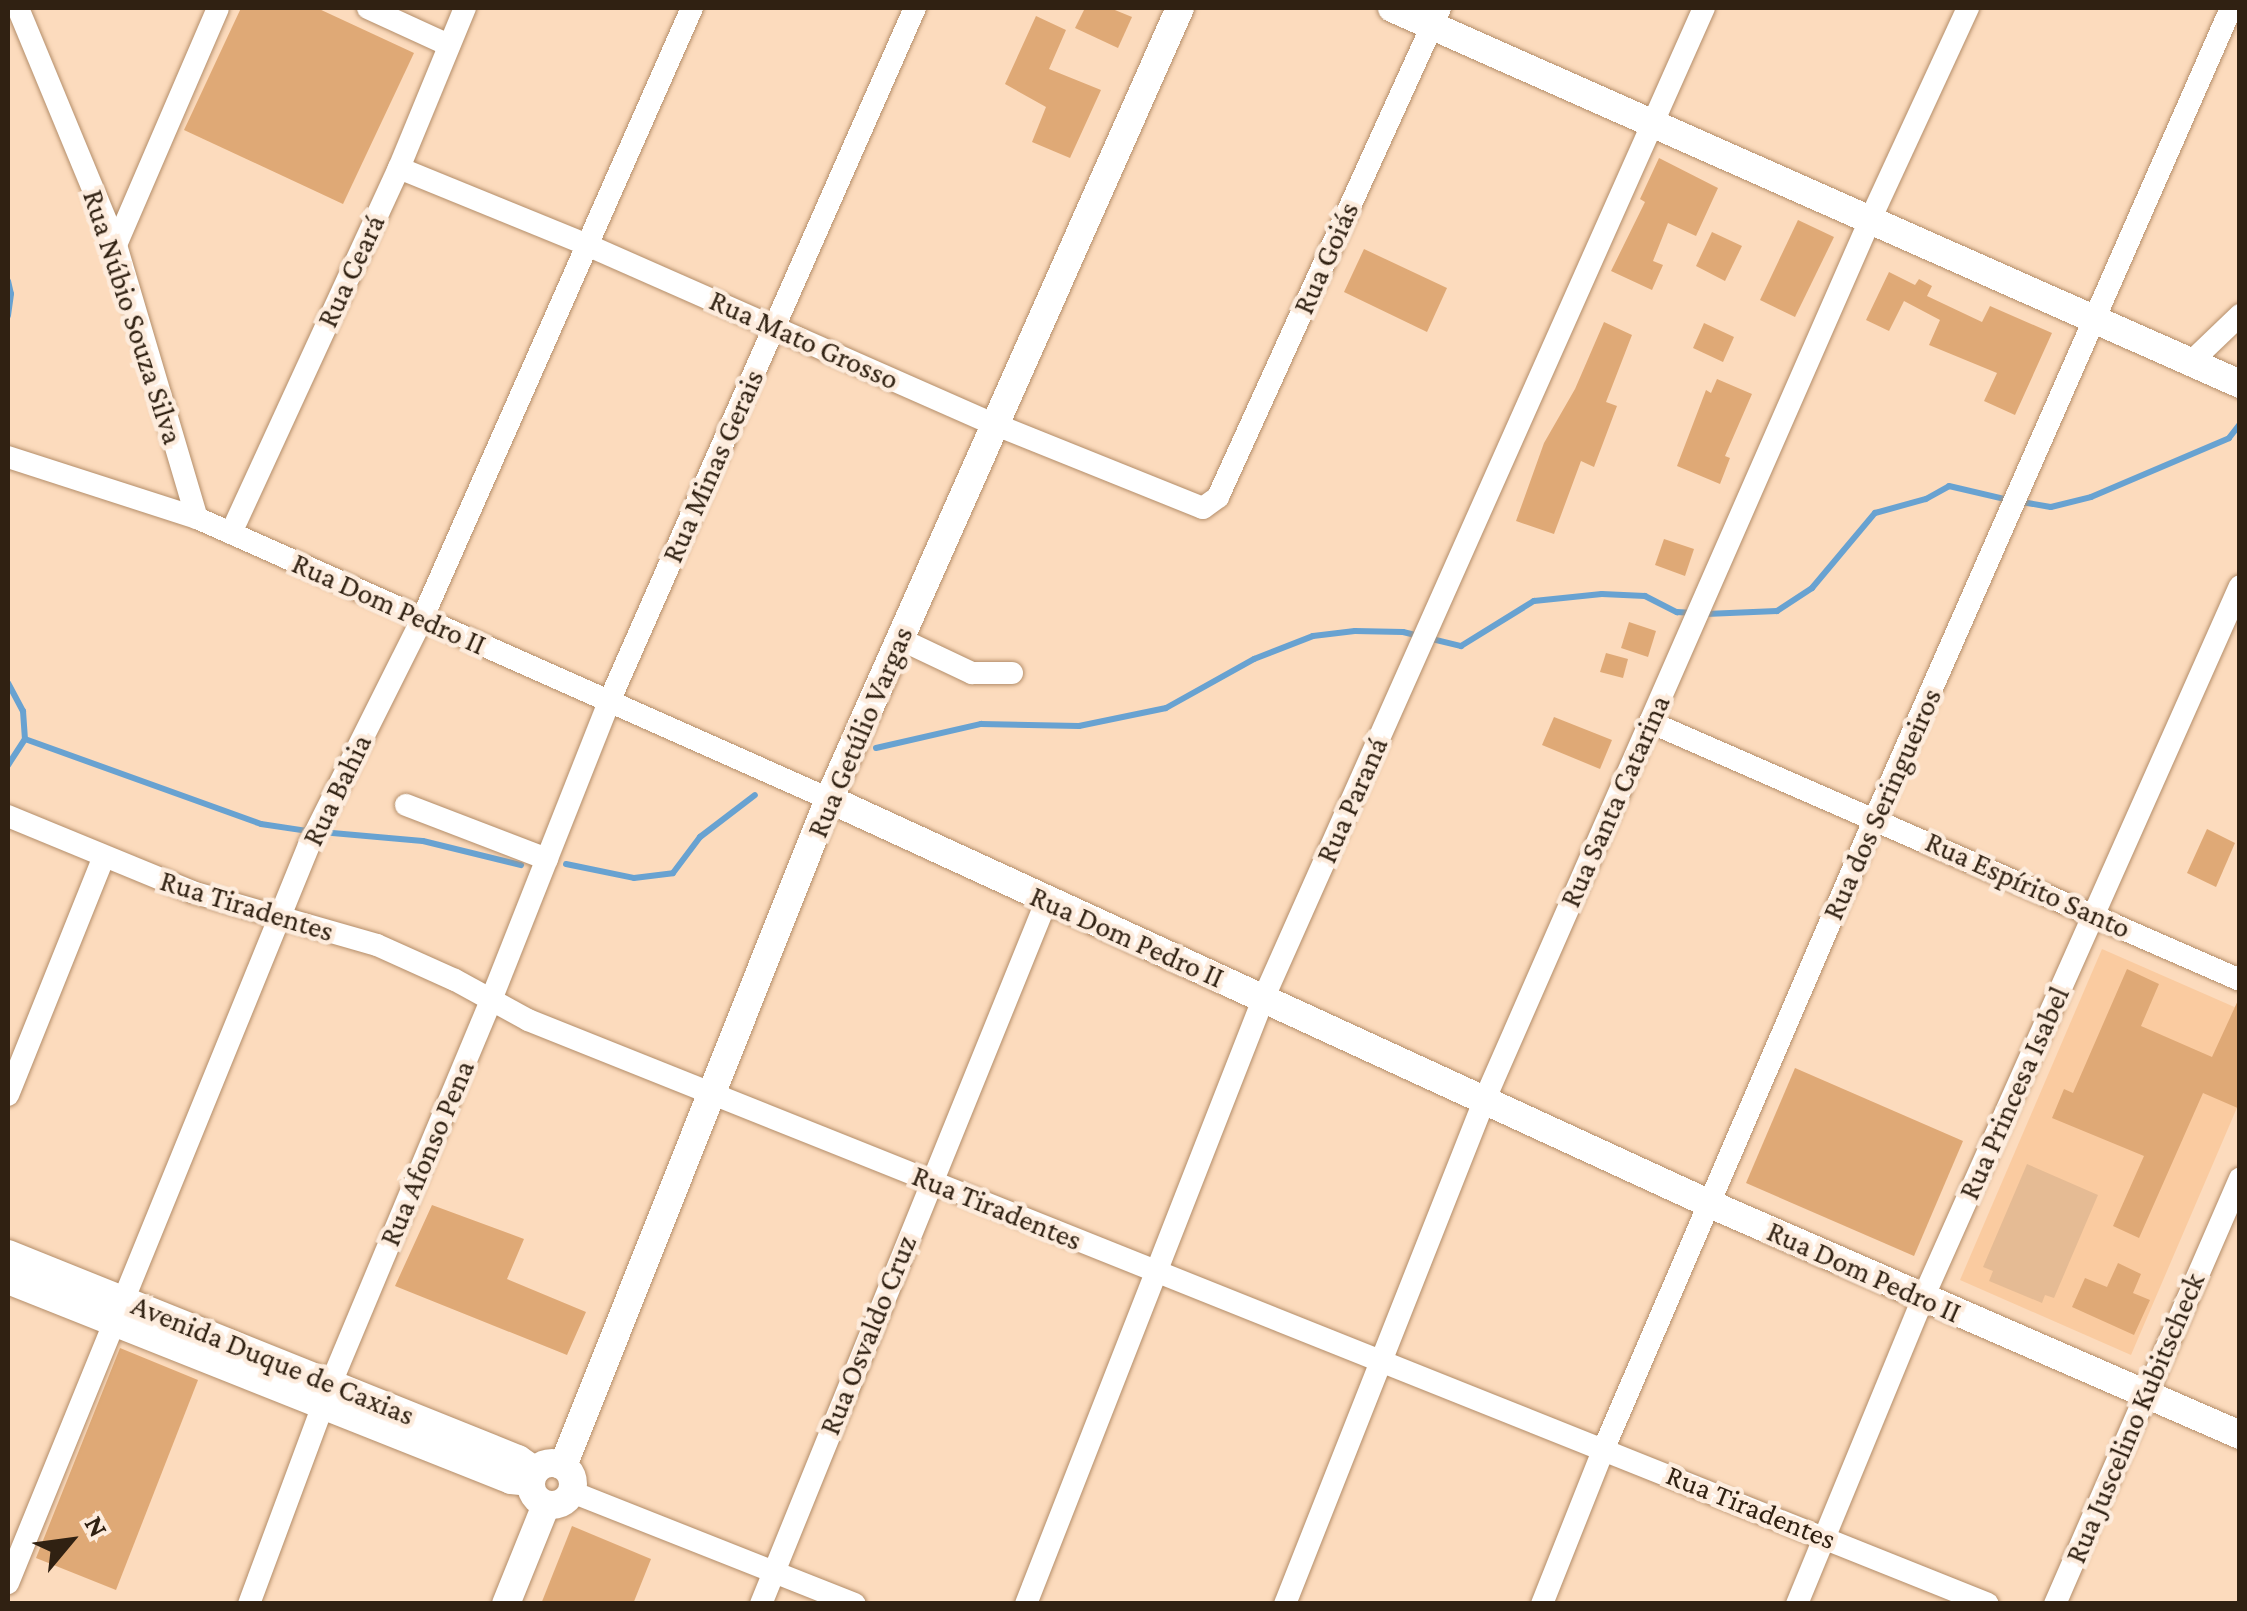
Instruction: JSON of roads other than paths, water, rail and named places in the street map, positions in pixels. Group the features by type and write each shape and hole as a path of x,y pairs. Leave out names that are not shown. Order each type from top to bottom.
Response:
{"street":[{"name":"Rua Núbio Souza Silva","path":"18,8 116,245 198,518"},
{"path":"116,245 218,8"},
{"path":"368,8 449,45"},
{"name":"Rua Ceará","path":"231,533 398,168 465,8"},
{"name":"Rua Bahia","path":"8,1584 309,845 422,619 692,8"},
{"name":"Rua Minas Gerais","path":"608,704 915,8"},
{"name":"Rua Getúlio Vargas","path":"506,1604 549,1483 714,1094 829,799 1180,8"},
{"path":"1392,8 1436,16 1653,124 2240,384"},
{"name":"Rua Paraná","path":"1026,1604 1264,998 1704,8"},
{"name":"Rua Santa Catarina","path":"1285,1604 1484,1100 1870,220 1968,8"},
{"name":"Rua dos Seringueiros","path":"1542,1604 1604,1448 1875,818 2231,8"},
{"name":"Rua Goiás","path":"1209,506 1218,497 1436,16"},
{"name":"Rua Mato Grosso","path":"398,168 586,244 994,424 1194,507 1209,506"},
{"path":"2191,362 2240,315"},
{"name":"Rua Dom Pedro II","path":"8,458 198,518 608,704 829,799 1710,1204 2240,1435"},
{"name":"Rua Princesa Isabel","path":"1798,1604 1923,1298 2240,586"},
{"path":"900,639 972,673 1012,673"},
{"name":"Rua Afonso Pena","path":"249,1604 326,1394 491,1000 608,704"},
{"name":"Rua Espírito Santo","path":"1650,722 2240,980"},
{"path":"406,805 547,859"},
{"name":"Rua Tiradentes","path":"8,816 192,892 376,946 528,1020 1154,1272 1380,1357 1988,1604"},
{"path":"8,1094 103,858"},
{"name":"Rua Osvaldo Cruz","path":"761,1604 1046,902"},
{"name":"Rua Juscelino Kubitscheck","path":"2055,1604 2240,1178"},
{"name":"Avenida Duque de Caxias","path":"8,1254 116,1311"},
{"name":"Avenida Duque de Caxias","path":"8,1280 116,1311 326,1394 518,1459 549,1483 856,1604"}],"waterway":[{"path":"8,281 8,316"},
{"path":"2022,502 2051,507 2091,497 2229,438 2240,424"},
{"path":"1706,614 1777,611 1812,588 1875,513 1926,499 1949,486 2009,500"},
{"path":"876,748 981,724 1079,726 1166,708 1254,659 1313,636 1355,631 1403,632 1461,646 1534,601 1602,594 1645,596 1677,612 1693,613"},
{"path":"8,683 23,711 25,739 8,765"},
{"path":"25,739 261,824 308,831"},
{"path":"566,864 634,878 673,873 700,837 755,795"},
{"path":"321,832 423,841 521,865"}]}
